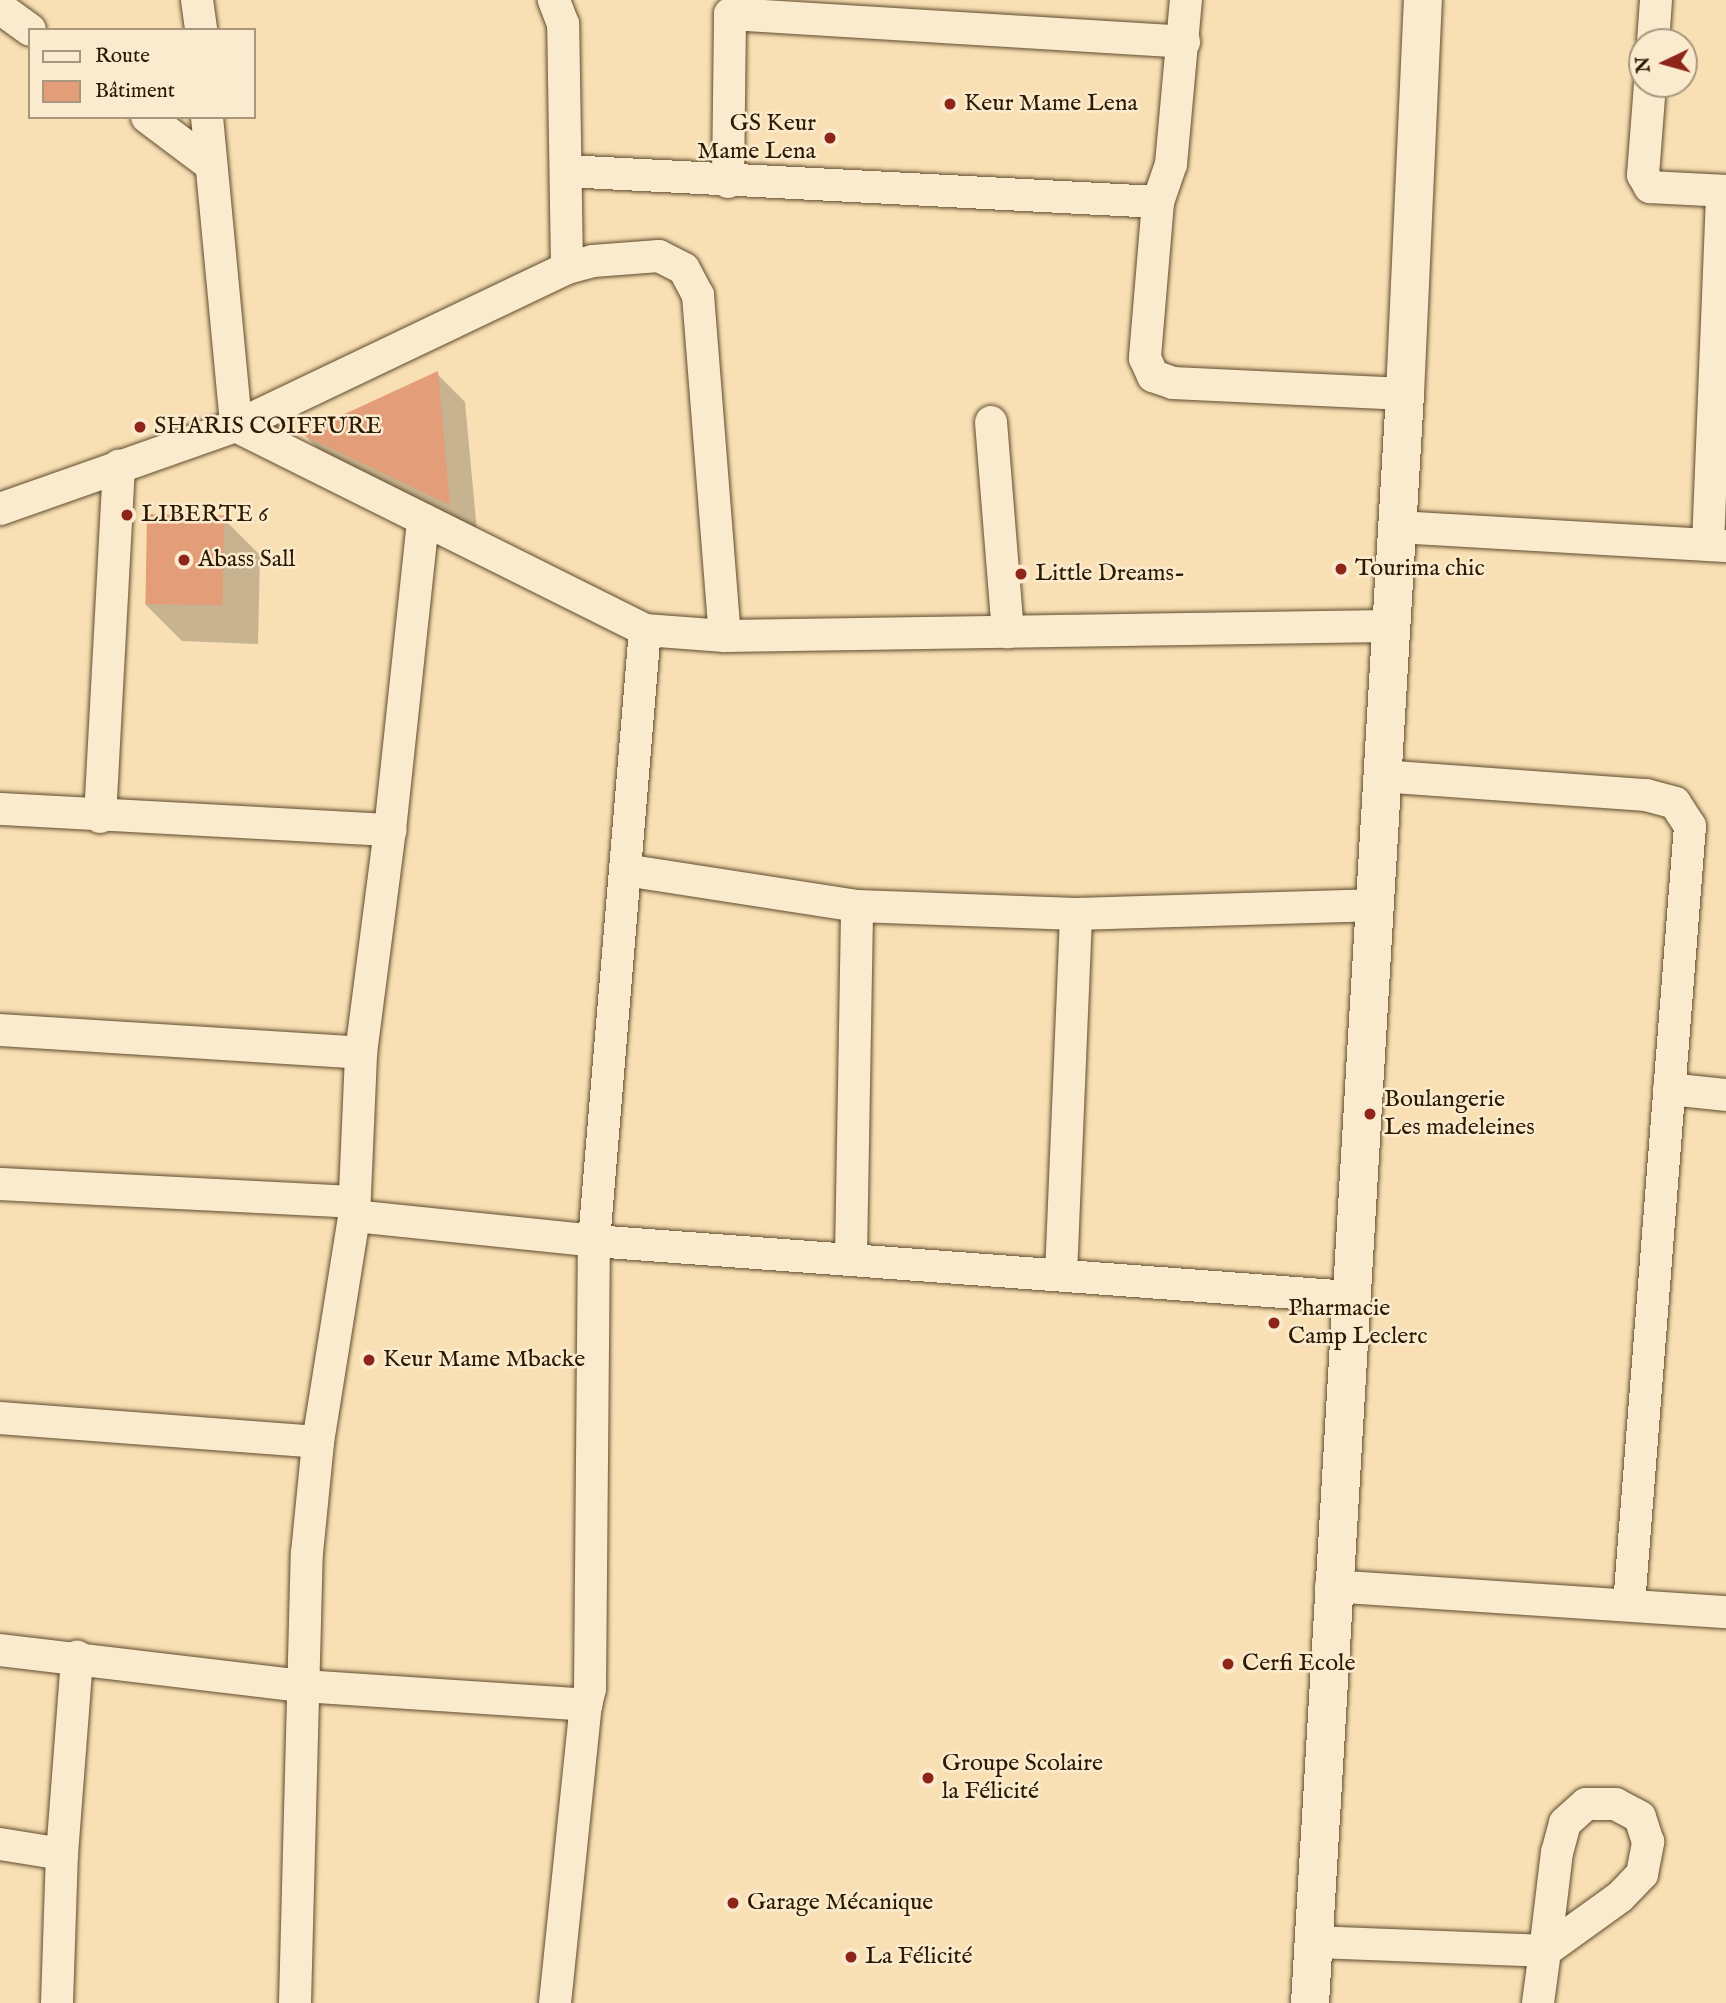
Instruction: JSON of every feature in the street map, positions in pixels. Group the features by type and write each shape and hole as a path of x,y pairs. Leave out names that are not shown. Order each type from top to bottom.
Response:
{"street":[{"path":"197,0 201,28"},
{"path":"554,0 563,24 567,268"},
{"path":"1186,0 1171,164 1158,202 1145,358 1153,376 1173,383 1405,394"},
{"path":"1310,2003 1331,1586 1405,394 1423,0"},
{"path":"1654,28 1656,0"},
{"path":"0,8 28,29"},
{"path":"728,182 730,14 1184,42"},
{"path":"1396,527 1717,546 1724,191 1650,187 1643,175 1649,98"},
{"path":"150,119 211,164"},
{"path":"207,119 236,426"},
{"path":"566,171 728,182 1158,202"},
{"path":"2,503 236,426 567,268 593,261 659,256 684,269 698,295 725,636"},
{"path":"991,422 1007,632"},
{"path":"236,426 645,630 725,636 1389,626"},
{"path":"100,817 119,466"},
{"path":"295,2003 307,1553 318,1442 353,1209 361,1053 390,830 423,520"},
{"path":"555,2003 586,1705 590,1689 594,1241 645,630"},
{"path":"1380,776 1646,795 1675,803 1690,825 1629,1604"},
{"path":"0,809 100,817 390,830"},
{"path":"625,870 857,906 1076,914 1372,905"},
{"path":"851,1257 857,906"},
{"path":"1061,1275 1076,914"},
{"path":"0,1030 361,1053"},
{"path":"1669,1089 1726,1095"},
{"path":"0,1184 353,1209 594,1241 851,1257 1350,1297"},
{"path":"0,1418 318,1442"},
{"path":"1331,1586 1726,1612"},
{"path":"0,1650 77,1657 303,1686 586,1705"},
{"path":"57,2003 62,1854 77,1657"},
{"path":"1314,1942 1545,1951 1620,1897 1642,1874 1648,1842 1640,1817 1616,1804 1586,1804 1565,1823 1557,1852 1545,1951 1538,2003"},
{"path":"0,1844 62,1854"}],"building":[{"path":"438,371 450,505 301,434"},
{"name":"Abass Sall","path":"147,514 224,515 222,605 145,604"}],"place":[{"name":"Keur Mame Lena","path":"950,104"},
{"name":"GS Keur Mame Lena","path":"830,138"},
{"name":"SHARIS COIFFURE","path":"140,427"},
{"name":"LIBERTE 6","path":"127,515"},
{"name":"Abass Sall","path":"184,560"},
{"name":"Tourima chic","path":"1341,569"},
{"name":"Little Dreams-","path":"1021,574"},
{"name":"Boulangerie Les madeleines","path":"1370,1114"},
{"name":"Pharmacie Camp Leclerc","path":"1274,1323"},
{"name":"Keur Mame Mbacke","path":"369,1360"},
{"name":"Cerfi Ecole","path":"1228,1664"},
{"name":"Groupe Scolaire la Félicité","path":"928,1778"},
{"name":"Garage Mécanique","path":"733,1903"},
{"name":"La Félicité","path":"851,1957"}]}
